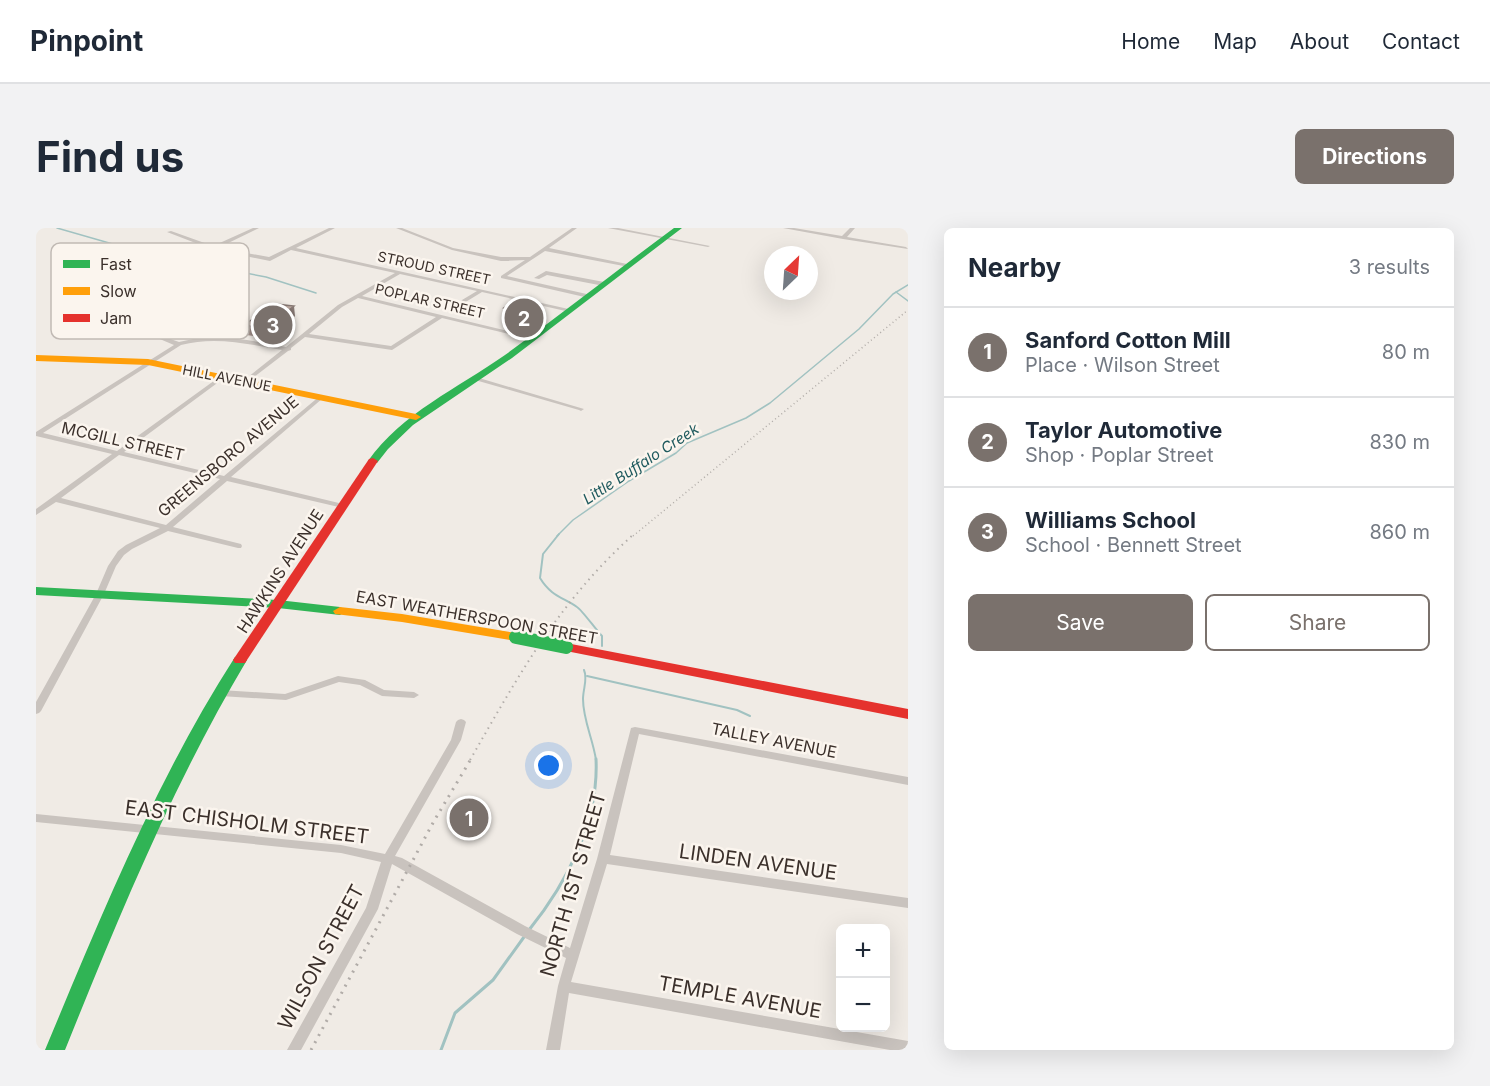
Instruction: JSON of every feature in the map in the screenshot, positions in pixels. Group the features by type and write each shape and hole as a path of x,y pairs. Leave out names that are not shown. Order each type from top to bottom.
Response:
{"main road":[{"name":"HAWKINS AVENUE","path":"55,1050 146,830 220,693 383,446 416,417 477,379 534,338 678,228"},
{"name":"HILL AVENUE","path":"41,358 148,362 416,417"},
{"name":"EAST WEATHERSPOON STREET","path":"36,591 278,604 402,618 566,647 908,714"}],"street":[{"path":"178,228 169,232 199,243"},
{"path":"224,243 257,228"},
{"path":"249,255 270,259 333,228"},
{"path":"398,228 452,249 482,256 501,260 532,258"},
{"path":"575,228 503,277 589,296"},
{"path":"610,228 708,246"},
{"path":"785,228 906,248"},
{"path":"843,238 853,228"},
{"name":"STROUD STREET","path":"292,249 570,310"},
{"path":"545,249 629,265"},
{"path":"245,382 289,349 332,312 399,273"},
{"path":"537,278 546,273 604,284"},
{"path":"465,301 481,291"},
{"name":"POPLAR STREET","path":"356,296 534,338"},
{"path":"306,335 390,348 441,316"},
{"path":"161,339 179,344"},
{"path":"37,434 148,362 179,344 194,339"},
{"path":"223,339 289,349"},
{"path":"36,513 222,377"},
{"path":"477,379 581,410"},
{"name":"GREENSBORO AVENUE","path":"36,711 121,553 166,528 321,397"},
{"name":"MCGILL STREET","path":"37,434 343,506"},
{"path":"54,499 238,546"},
{"path":"220,693 286,697 338,679 346,679 362,682 382,693 414,695"},
{"name":"WILSON STREET","path":"294,1050 372,909 388,858 456,740 461,722"},
{"name":"TALLEY AVENUE","path":"635,730 908,781"},
{"name":"NORTH 1ST STREET","path":"553,1050 564,986 603,859 635,730"},
{"name":"EAST CHISHOLM STREET","path":"36,818 341,849 388,858 573,955"},
{"name":"LINDEN AVENUE","path":"603,859 908,903"},
{"name":"TEMPLE AVENUE","path":"564,986 908,1047"}],"building":[{"path":"512,303 536,308 528,314 504,308"},
{"path":"275,304 294,306 268,329 249,326 249,322"},
{"path":"466,808 474,810 469,820 461,818"}],"waterway":[{"path":"57,228 109,243"},
{"path":"249,274 316,293"},
{"name":"Little Buffalo Creek","path":"896,292 908,285"},
{"name":"Little Buffalo Creek","path":"559,534 573,520 629,481 676,453 687,443 746,418 770,403 859,329 896,292"},
{"path":"896,292 908,301"},
{"name":"Little Buffalo Creek","path":"559,534 543,554 540,578 553,592 582,612 602,636 602,646"},
{"name":"Little Buffalo Creek","path":"584,670 586,677 583,707 596,760"},
{"path":"587,676 737,710 750,716"},
{"name":"Little Buffalo Creek","path":"529,930 556,892 578,850 592,805 596,782 596,760"},
{"name":"Little Buffalo Creek","path":"441,1050 455,1013 493,980 524,937"}],"railway":[{"path":"633,536 908,310"},
{"path":"470,760 542,640 607,559 634,534"},
{"path":"311,1050 434,821 471,759"}],"traffic: fast":[{"path":"373,461 396,434 410,423 509,357 678,228"},
{"path":"36,591 278,604 340,611"},
{"path":"516,637 566,647"},
{"path":"55,1050 117,900 162,802 212,706 240,660"}],"traffic: slow":[{"path":"36,358 148,362 416,417"},
{"path":"340,611 402,618 516,637"}],"traffic: jam":[{"path":"240,660 373,461"},
{"path":"566,647 908,714"}],"place":[{"name":"Taylor Automotive","path":"524,318"},
{"name":"Williams School","path":"273,325"},
{"name":"Sanford Cotton Mill","path":"469,818"}]}
